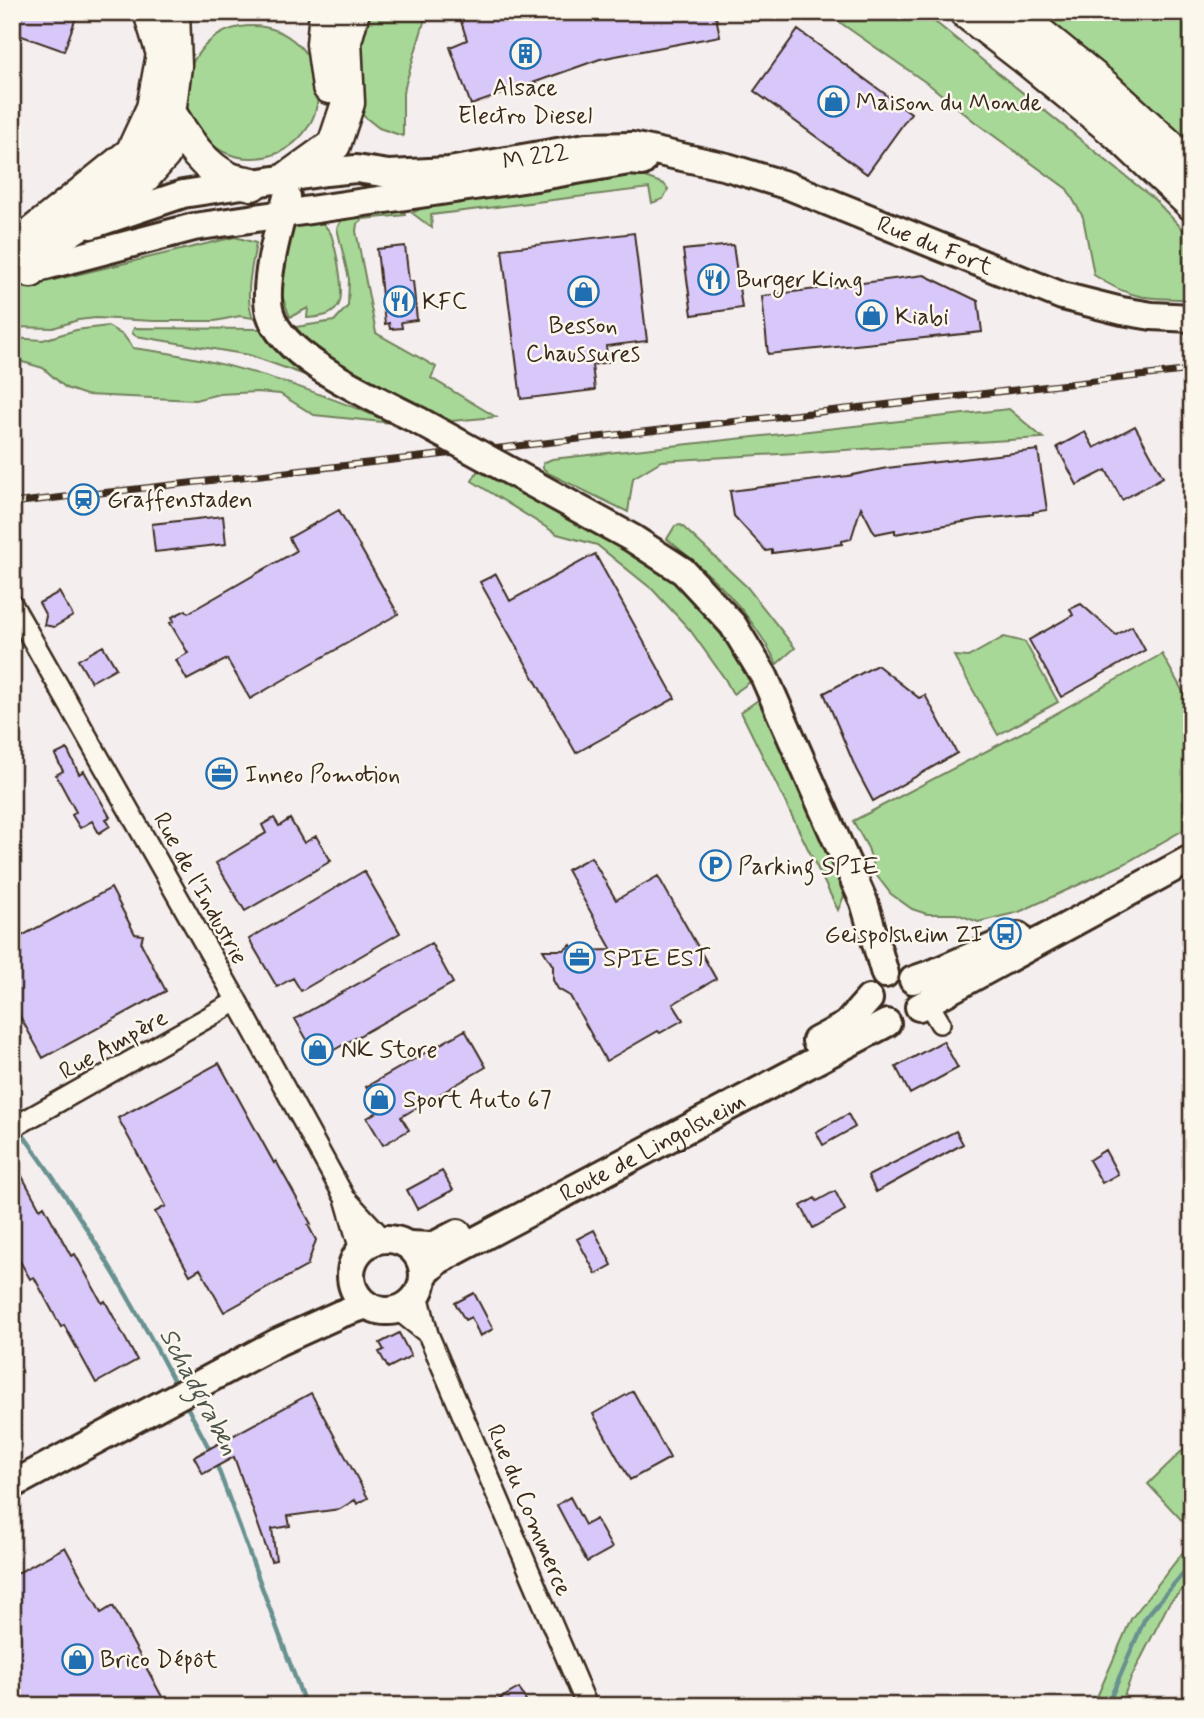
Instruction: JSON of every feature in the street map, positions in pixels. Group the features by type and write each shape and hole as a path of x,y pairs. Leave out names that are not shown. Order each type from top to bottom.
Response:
{"highway":[{"path":"17,255 119,147 141,99 150,55 138,12"},
{"path":"17,255 24,240 132,153 153,108 163,54 150,12"},
{"path":"17,255 63,234 132,190 164,154 175,66 173,12"},
{"path":"288,178 325,125 329,83 323,44 326,12"},
{"path":"288,178 334,145 348,103 345,41 353,12"},
{"path":"966,12 1024,55 1118,134 1192,204"},
{"path":"1013,12 1106,88 1192,167"},
{"path":"1030,12 1169,131 1192,167"},
{"path":"169,112 192,148 206,161 230,179 252,184"}],"main road":[{"name":"M 222","path":"63,234 183,194 356,169 389,174 449,171 575,149 618,145 680,156"},
{"name":"M 222","path":"283,213 629,161 664,163 680,156"},
{"name":"Rue du Fort","path":"680,156 751,173 789,186 1062,296 1122,311 1192,318"},
{"path":"288,178 288,194 268,285 272,319 289,345 307,360 632,538 683,571 733,625 768,683 864,902 885,974"},
{"path":"17,255 283,213"},
{"path":"913,979 1066,918 1192,850"},
{"path":"929,1011 913,979 900,972 885,974 873,984 869,999 874,1014 887,1023 903,1024 916,1014 929,1011 1192,858"},
{"name":"Route de Lingolsheim","path":"409,1245 433,1247 846,1025 869,999"},
{"name":"Route de Lingolsheim","path":"413,1293 439,1260 887,1023"},
{"path":"401,1241 409,1245 417,1253 413,1293 387,1312 367,1305 360,1299 351,1282 354,1260 372,1245 401,1241"},
{"path":"278,1342 351,1282"},
{"path":"12,1485 278,1342 367,1305"}],"street":[{"name":"Rue de l'Industrie","path":"12,604 372,1245"},
{"name":"Rue Ampère","path":"17,1125 237,1001"},
{"name":"Rue du Commerce","path":"413,1293 587,1706"}],"green space":[{"path":"360,12 427,12 403,93 403,136 379,128 360,113"},
{"path":"825,12 921,12 939,25 1155,200 1192,239 1192,299 1164,299 1130,294 1094,275 1083,217 1067,189 975,122 931,86"},
{"path":"1037,12 1192,12 1192,148"},
{"path":"252,26 277,31 299,45 313,67 318,92 313,117 299,139 277,153 252,158 227,153 205,139 191,117 186,92 191,67 205,45 227,31"},
{"path":"639,172 664,184 668,189 663,199 652,203 649,188 431,215 432,228 412,213 424,207 484,198 532,184"},
{"path":"403,204 405,215 363,219 357,224 356,231 376,333 436,367 431,378 496,417 451,421 323,355 306,341 296,327 334,321 348,306 349,279 337,228 344,216"},
{"path":"316,217 330,232 333,241 339,271 340,300 335,310 324,316 307,318 308,308 290,317 281,293 292,227 294,220"},
{"path":"235,237 256,243 249,291 253,318 240,316 215,321 154,321 96,318 78,320 53,328 12,327 12,290"},
{"path":"108,326 124,336 133,348 200,359 265,376 392,423 314,415 280,394 219,394 195,400 86,395 66,388 43,368 12,359 12,338 43,340 76,330"},
{"path":"134,328 260,329 275,350 307,373 305,375 249,355 136,336 132,333"},
{"path":"1009,409 1043,438 661,461 633,478 628,512 548,473 543,468 543,463 552,459"},
{"path":"478,470 581,524 659,570 706,615 753,680 733,694 690,630 653,590 597,545 557,534 472,481"},
{"path":"681,525 747,587 795,648 777,664 755,627 729,595 667,539 675,526"},
{"path":"1004,637 1025,642 1058,702 998,735 954,656 968,657"},
{"path":"1162,654 1192,708 1192,825 1124,864 1019,912 978,922 957,914 927,914 912,909 891,894 877,876 868,848 853,821 1021,733"},
{"path":"761,698 807,798 844,896 838,910 741,712"},
{"path":"1192,1441 1192,1580 1169,1603 1120,1706 1093,1706 1131,1619 1183,1552 1189,1528 1148,1484"}],"building":[{"path":"23,12 78,12 64,51 16,34"},
{"name":"Alsace Electro Diesel","path":"458,12 715,12 720,36 600,59 471,105 450,47 467,40"},
{"name":"Maison du Monde","path":"798,30 911,113 867,174 754,91"},
{"name":"Besson Chaussures","path":"634,233 647,341 606,346 608,362 592,365 595,390 521,399 502,249"},
{"name":"Burger King","path":"733,245 742,308 692,315 683,250"},
{"name":"KFC","path":"405,246 409,281 413,281 417,320 401,322 402,328 390,329 389,323 385,324 377,249"},
{"name":"Kiabi","path":"924,275 978,301 982,332 768,354 762,296"},
{"path":"1135,426 1163,477 1122,500 1106,470 1077,485 1057,447 1085,432 1094,448"},
{"path":"1038,450 1047,510 1033,514 980,519 895,534 895,530 875,534 861,507 851,539 842,541 842,544 772,553 772,550 766,551 734,516 730,491"},
{"path":"339,510 398,614 250,699 227,659 187,680 176,660 188,653 170,623 174,621 172,617 186,610 188,613 296,551 289,538"},
{"path":"223,516 226,544 155,552 152,524"},
{"path":"595,554 675,698 576,753 480,582 496,574 510,601"},
{"path":"59,592 73,616 54,627 44,625 46,616 39,603"},
{"path":"1081,604 1116,635 1132,626 1145,650 1061,697 1029,640 1073,615 1070,609"},
{"path":"103,646 116,668 91,682 78,660"},
{"path":"877,665 919,698 925,695 957,753 873,801 856,769 824,693"},
{"path":"67,749 79,774 84,771 110,817 106,819 110,826 99,833 92,821 80,828 72,815 76,812 56,775 63,771 55,755"},
{"path":"274,818 279,826 290,819 304,843 316,836 331,861 245,911 216,863 266,833 262,825"},
{"name":"SPIE EST","path":"591,857 616,900 658,876 716,979 673,1004 683,1020 606,1061 570,996 558,989 553,980 553,966 543,950 564,950 571,945 574,951 612,950 567,870"},
{"path":"364,871 400,933 301,991 293,978 277,987 249,939"},
{"path":"111,888 135,934 143,935 141,943 166,991 43,1058 12,1002 12,941"},
{"path":"431,943 453,983 318,1059 295,1019"},
{"path":"465,1030 486,1067 401,1117 409,1130 383,1145 367,1118 379,1111 366,1087"},
{"path":"943,1041 958,1068 910,1094 896,1067"},
{"path":"219,1063 311,1224 308,1225 316,1240 307,1266 224,1312 200,1269 190,1275 155,1212 166,1206 118,1118"},
{"path":"848,1114 855,1127 823,1145 816,1132"},
{"path":"956,1131 963,1144 876,1192 868,1176"},
{"path":"1105,1150 1118,1174 1102,1183 1089,1160"},
{"path":"12,1158 40,1209 44,1206 71,1256 75,1254 102,1303 105,1301 137,1360 96,1383 64,1325 61,1327 34,1277 30,1279 12,1247"},
{"path":"442,1171 453,1190 417,1209 407,1190"},
{"path":"835,1191 845,1210 813,1228 801,1206"},
{"path":"594,1230 612,1265 596,1274 577,1239"},
{"path":"474,1293 493,1329 480,1336 471,1317 465,1320 455,1303"},
{"path":"399,1333 411,1356 388,1368 379,1352 384,1350 380,1343"},
{"path":"633,1391 670,1458 630,1480 593,1414"},
{"path":"311,1393 368,1498 357,1504 355,1500 340,1509 288,1516 290,1526 272,1529 276,1560 271,1561 234,1457 203,1474 194,1457"},
{"path":"570,1497 585,1525 596,1519 612,1548 587,1562 557,1505"},
{"name":"Brico Dépôt","path":"65,1547 101,1613 113,1606 167,1706 12,1706 12,1576"},
{"path":"519,1688 529,1706 487,1706"}],"waterway":[{"name":"Schadgraben","path":"19,1129 103,1255 177,1387"},
{"name":"Schadgraben","path":"184,1401 211,1452"},
{"name":"Schadgraben","path":"216,1463 302,1696 303,1706"},
{"name":"Schadgraben","path":"1107,1706 1145,1618 1192,1563"}],"railway":[{"path":"12,503 1192,370"}],"place":[{"name":"Alsace Electro Diesel","path":"525,53"},
{"name":"Maison du Monde","path":"833,102"},
{"name":"Burger King","path":"713,279"},
{"name":"Besson Chaussures","path":"583,291"},
{"name":"KFC","path":"399,301"},
{"name":"Kiabi","path":"872,316"},
{"name":"Graffenstaden","path":"84,499"},
{"name":"Inneo Pomotion","path":"222,774"},
{"name":"Parking SPIE","path":"715,866"},
{"name":"Geispolsheim ZI","path":"1006,934"},
{"name":"SPIE EST","path":"580,958"},
{"name":"NK Store","path":"318,1049"},
{"name":"Sport Auto 67","path":"380,1099"},
{"name":"Brico Dépôt","path":"77,1659"}]}
